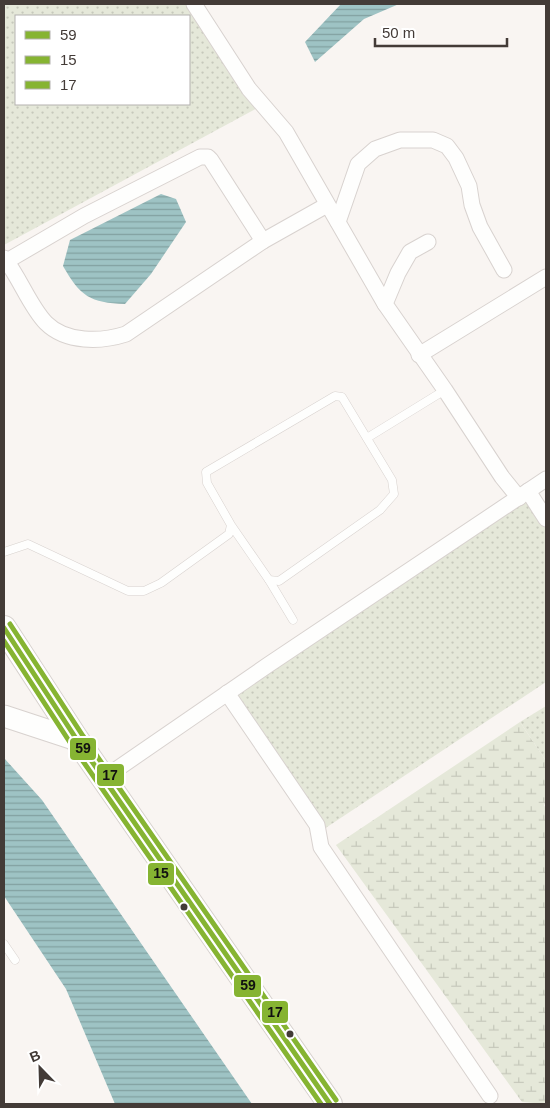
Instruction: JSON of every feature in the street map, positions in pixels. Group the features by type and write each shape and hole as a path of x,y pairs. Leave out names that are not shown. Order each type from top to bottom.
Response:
{"highway":[{"path":"5,634 330,1104"}],"main road":[{"path":"4,716 77,740"}],"street":[{"path":"194,4 250,89 286,132 385,304 445,390 502,477 524,495 546,519"},
{"path":"338,222 358,164 375,149 400,140 433,140 447,146 456,158 469,186 472,205 480,227 504,270"},
{"path":"263,241 211,160 208,157 200,157 84,216 5,260 45,322 62,334 77,338 110,339 126,334 263,241 328,205"},
{"path":"385,304 398,273 410,252 428,242"},
{"path":"419,355 546,277"},
{"path":"104,778 546,479"},
{"path":"228,693 317,825 321,847 490,1096"}],"lane":[{"path":"367,438 445,390"},
{"path":"270,580 279,581 380,510 394,494 392,480 342,397 334,396 206,472 207,483 231,525 270,580 293,620"},
{"path":"4,552 28,544 128,591 144,591 161,583 229,534 231,525"},
{"path":"4,944 15,960"}],"green space":[{"path":"4,4 192,4 263,105 4,245"},
{"path":"528,491 546,519 546,682 318,833 227,693"},
{"path":"546,706 546,761 520,722"},
{"path":"520,722 546,761 546,803 544,805 546,809 546,1104 522,1102 336,845"}],"water":[{"path":"341,4 399,4 364,19 315,62 305,42"},
{"path":"161,194 176,199 186,222 151,274 125,304 103,302 87,296 75,284 63,266 70,240"},
{"path":"4,758 42,800 252,1104 115,1104 66,989 4,896"}],"transit line":[{"name":"17","path":"10,624 83,736 336,1100"},
{"name":"59","path":"4,628 77,740 330,1104"},
{"name":"15","path":"4,641 71,744 321,1104"}]}
